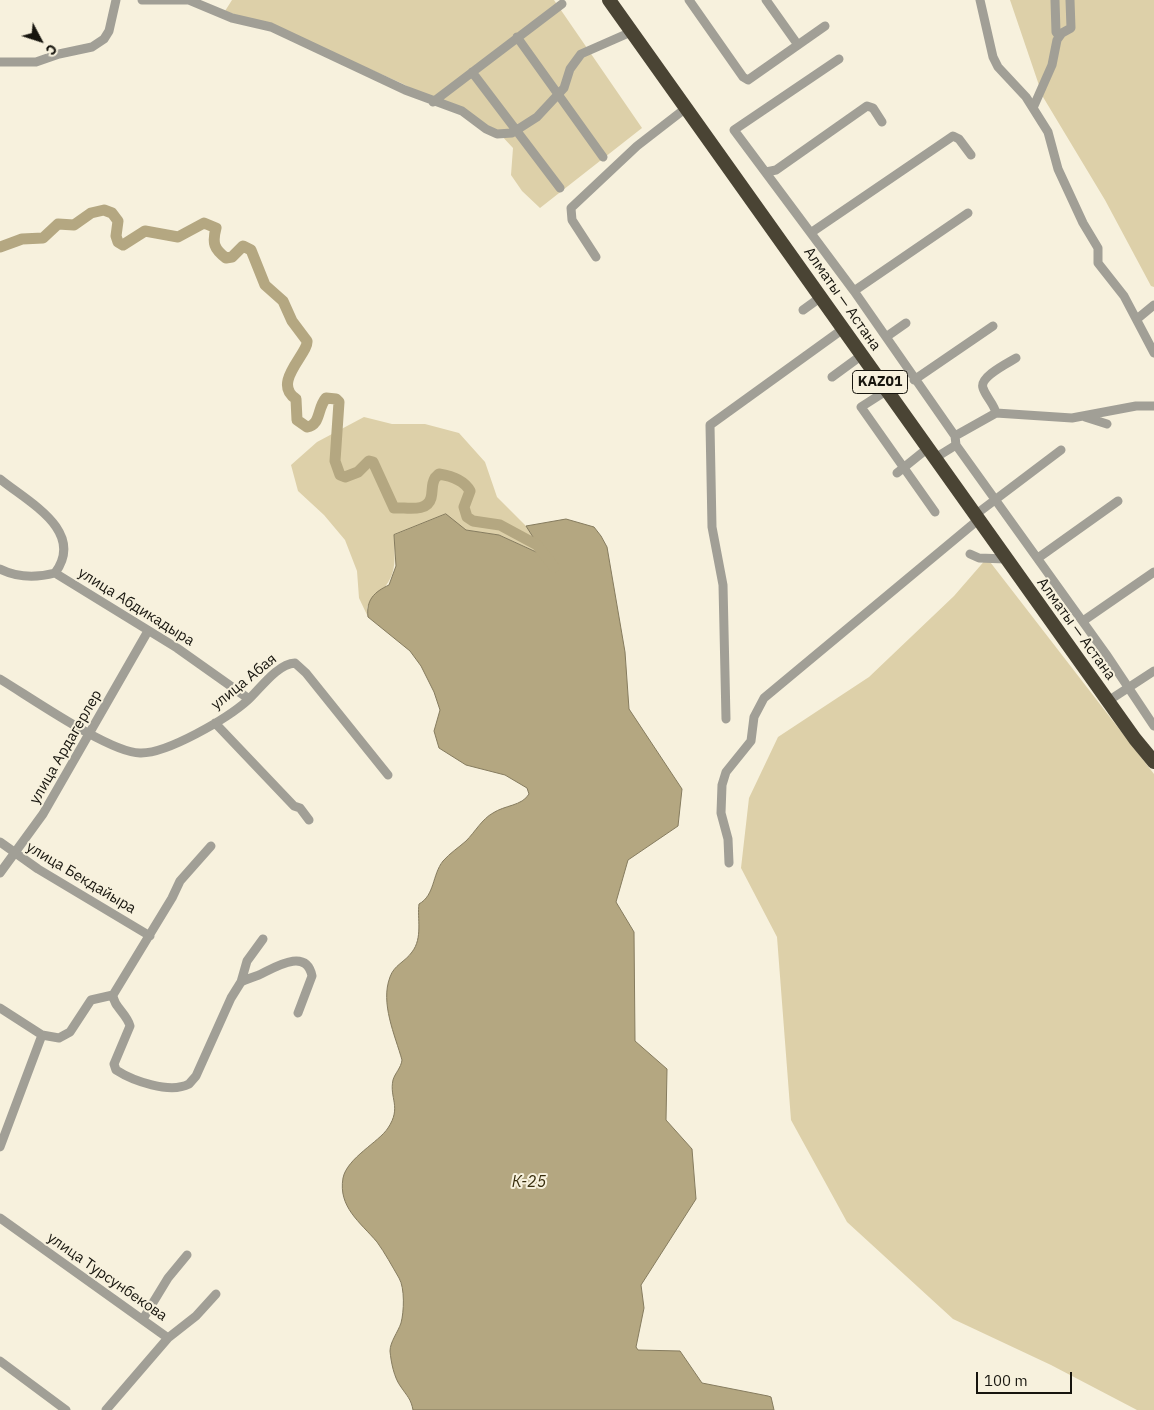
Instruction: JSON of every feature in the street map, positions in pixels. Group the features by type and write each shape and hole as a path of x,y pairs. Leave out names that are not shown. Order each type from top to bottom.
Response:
{"highway":[{"name":"Алматы — Астана","path":"609,0 1006,559 1154,762"}],"street":[{"path":"0,62 36,62 59,54 92,47 104,39 109,31 118,0"},
{"path":"142,0 185,0 250,24 271,27 433,102 462,111 486,129 497,134 517,131 537,117 559,94 570,69 581,54 631,32"},
{"path":"689,0 746,79 755,76 825,26"},
{"path":"766,0 798,45"},
{"path":"980,0 993,58 998,67 1033,108 1048,132 1055,162 1072,200 1098,248 1098,263 1124,296 1154,354"},
{"path":"1055,0 1056,32 1059,36"},
{"path":"1033,108 1052,65 1059,36 1071,28 1070,0"},
{"path":"433,102 562,4"},
{"path":"517,37 603,157"},
{"path":"839,59 734,130 854,290 914,380 1129,687 1154,726"},
{"path":"472,72 560,188"},
{"path":"766,172 776,170 867,106 873,108 882,122"},
{"path":"596,257 572,220 571,208 636,146 686,108"},
{"path":"812,232 953,136 959,138 971,155"},
{"path":"854,290 968,213"},
{"path":"803,310 821,297"},
{"path":"1137,319 1154,305"},
{"path":"886,337 906,323"},
{"path":"914,380 993,326"},
{"path":"726,719 723,585 712,526 710,425 843,329"},
{"path":"832,377 862,356"},
{"path":"996,413 983,388 982,382 986,377 1016,358"},
{"path":"886,391 861,407 901,471 935,512"},
{"path":"901,471 956,440 996,413 1063,418 1136,406 1154,406"},
{"path":"1084,416 1108,424"},
{"path":"729,863 728,839 721,813 722,784 726,772 751,741 754,717 764,698 997,498 1061,450"},
{"path":"0,479 47,515 60,533 65,543 65,551 55,573"},
{"path":"1038,558 1118,501"},
{"path":"970,554 979,558 1006,559"},
{"name":"улица Абдикадыра","path":"0,568 25,577 39,577 55,573 178,648 249,699"},
{"path":"1083,621 1154,572"},
{"name":"улица Ардагерлер","path":"0,873 43,814 148,631"},
{"name":"улица Абая","path":"0,679 114,746 141,754 177,742 238,709 283,667 290,663 298,665 388,775"},
{"path":"1108,701 1154,671"},
{"path":"215,723 294,806 304,812 309,820"},
{"name":"улица Бекдайыра","path":"0,842 14,854 150,936"},
{"path":"211,846 180,881 150,936 113,995 114,1002 126,1015 130,1026 114,1064 116,1070 136,1080 184,1087 196,1076 231,998 241,982 247,961 263,939"},
{"path":"241,982 284,962 295,961 304,963 311,970 312,976 298,1013"},
{"path":"0,1008 42,1035 52,1038 66,1036 91,1000 113,995"},
{"path":"0,1147 42,1035"},
{"name":"улица Турсунбекова","path":"0,1218 168,1338 196,1316 216,1294"},
{"path":"143,1319 164,1283 187,1255"},
{"path":"106,1410 168,1338"},
{"path":"0,1361 66,1410"}],"shaded area":[{"path":"232,0 554,0 642,128 540,208 522,191 511,175 513,148 499,133 401,83 286,32 225,11"},
{"path":"1010,0 1154,0 1154,287 1151,286 1105,200 1043,97"},
{"path":"364,417 392,424 425,424 459,433 485,462 497,497 526,526 546,556 499,535 421,525 394,535 395,559 392,575 383,589 367,607 368,617 359,598 357,571 345,540 324,515 298,491 291,465 317,442"},
{"path":"987,558 1154,774 1154,1410 1137,1410 1051,1365 953,1319 847,1222 791,1120 777,937 741,868 749,798 778,737 869,677 954,596"}],"water":[{"name":"К-25","path":"446,514 466,530 499,535 545,556 526,526 566,519 594,527 607,547 625,652 629,709 682,789 678,826 628,860 616,902 634,932 635,1041 667,1069 666,1120 692,1149 696,1199 641,1285 644,1308 636,1347 638,1350 680,1351 702,1383 771,1397 774,1410 413,1410 410,1400 395,1375 390,1351 402,1318 401,1282 377,1242 357,1221 347,1206 342,1188 343,1178 350,1164 384,1133 394,1114 392,1086 402,1060 390,1019 387,987 394,969 409,955 415,946 419,934 419,904 431,890 439,866 489,816 498,810 522,801 529,794 527,788 505,775 466,765 439,748 434,731 440,710 434,692 421,666 410,651 368,617 368,606 372,597 389,585 396,566 394,535"}],"waterway":[{"path":"0,247 22,239 43,238 58,224 74,225 91,213 104,210 112,213 118,221 116,236 118,242 123,245 145,231 178,237 204,223 216,228 215,245 226,258 232,257 243,246 251,250 265,285 283,301 292,321 307,341 303,353 293,368 287,385 289,392 296,399 297,420 307,427 311,426 317,420 321,406 326,398 336,399 339,402 335,461 340,475 345,477 358,472 369,461 373,462 394,508 416,508 429,503 435,478 439,474 457,479 470,491 464,507 467,517 473,521 500,525 537,545 554,567"}]}
